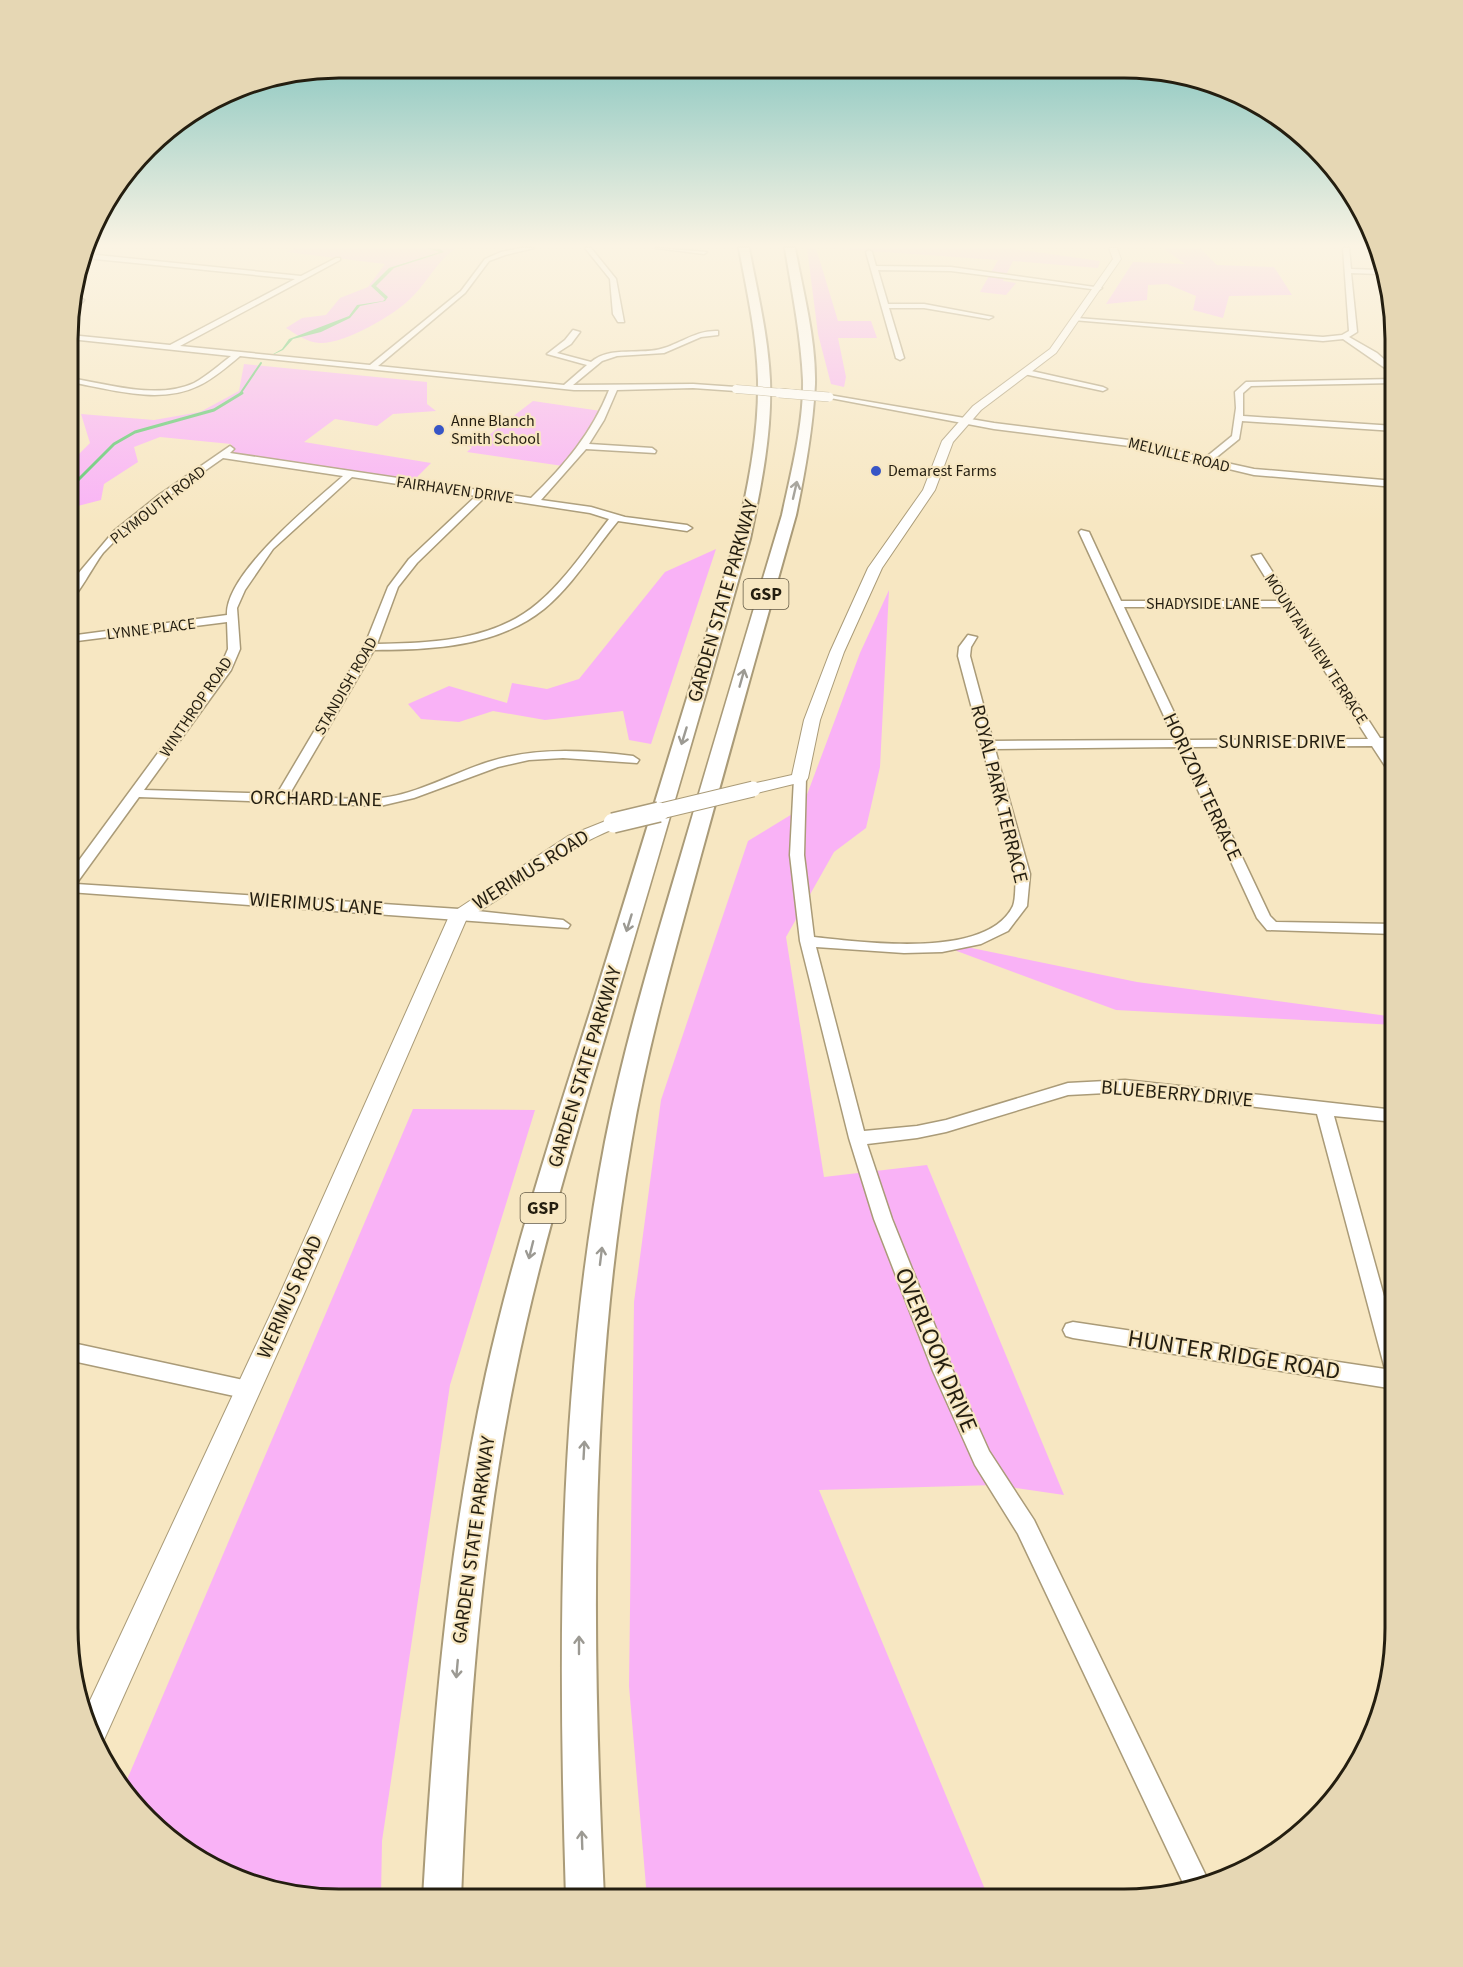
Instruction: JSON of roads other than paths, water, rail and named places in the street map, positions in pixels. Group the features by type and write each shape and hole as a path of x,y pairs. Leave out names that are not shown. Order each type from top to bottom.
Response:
{"highway":[{"name":"GARDEN STATE PARKWAY","path":"442,1889 446,1795 459,1651 473,1527 494,1409 536,1235 743,539 753,496 762,436 764,379 758,340"},
{"name":"GARDEN STATE PARKWAY","path":"585,1889 579,1763 580,1507 587,1401 604,1232 618,1145 646,1015 798,477 805,434 808,366 804,340"}],"main road":[{"path":"800,778 812,720 824,685 866,587 886,550 928,492 948,441 963,421 1053,351 1062,340"},
{"name":"WERIMUS ROAD","path":"96,1722 248,1390 459,914 496,896 577,838 613,823 800,778"}],"street":[{"name":"MELVILLE ROAD","path":"95,340 566,387 693,386 829,397 963,421 1116,440 1262,473 1385,483"},
{"path":"170,348 186,340"},
{"path":"370,369 405,340"},
{"path":"570,340 551,354 590,364"},
{"path":"566,387 590,364 617,354 669,349 689,340"},
{"path":"894,340 900,358"},
{"path":"1349,340 1385,364"},
{"path":"78,381 150,391 176,390 197,384 237,355"},
{"path":"1027,372 1103,389"},
{"path":"1206,461 1232,442 1239,418 1239,392 1249,384 1385,381"},
{"path":"534,501 562,474 583,446 601,418 615,388"},
{"path":"1239,418 1385,428"},
{"path":"583,446 652,451"},
{"name":"PLYMOUTH ROAD","path":"78,584 89,566 114,538 233,448"},
{"name":"FAIRHAVEN DRIVE","path":"223,455 534,501 591,510 615,518 687,528"},
{"name":"WINTHROP ROAD","path":"78,873 225,670 234,649 232,618 235,598 270,547 349,475"},
{"name":"STANDISH ROAD","path":"280,800 370,647 385,604 402,574 483,494"},
{"path":"370,647 454,641 493,632 523,619 544,604 615,518"},
{"name":"HORIZON TERRACE","path":"1084,532 1180,743 1264,918 1272,927 1385,928"},
{"name":"MOUNTAIN VIEW TERRACE","path":"1257,556 1385,756"},
{"name":"SHADYSIDE LANE","path":"1118,604 1287,604"},
{"name":"LYNNE PLACE","path":"78,638 232,618"},
{"name":"ROYAL PARK TERRACE","path":"807,941 887,948 946,947 981,939 1007,923 1022,901 1024,887 964,656 965,647 972,637"},
{"name":"SUNRISE DRIVE","path":"988,745 1385,742"},
{"name":"ORCHARD LANE","path":"135,793 360,803 399,799 494,764 534,756 572,754 633,759"},
{"name":"OVERLOOK DRIVE","path":"800,778 796,855 807,941 857,1138 910,1291 982,1458 1026,1527 1195,1879"},
{"name":"WIERIMUS LANE","path":"78,887 459,914 563,925"},
{"name":"BLUEBERRY DRIVE","path":"857,1138 917,1132 946,1126 1041,1095 1092,1086 1125,1086 1385,1115"},
{"path":"1324,1108 1385,1334"},
{"name":"HUNTER RIDGE ROAD","path":"1073,1330 1385,1378"},
{"path":"78,1353 248,1390"}],"waterway":[{"path":"240,394 261,363"},
{"path":"78,480 114,444 135,432 214,410 242,393"}],"place":[{"name":"Anne Blanch Smith School","path":"439,430"},
{"name":"Demarest Farms","path":"876,471"}]}
